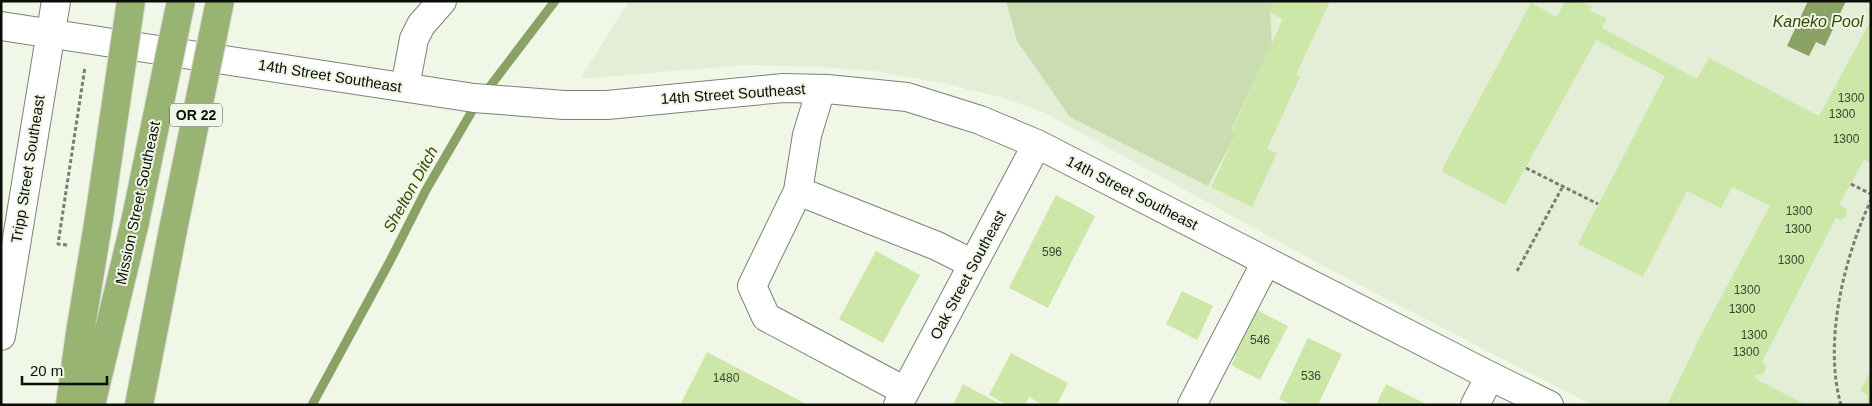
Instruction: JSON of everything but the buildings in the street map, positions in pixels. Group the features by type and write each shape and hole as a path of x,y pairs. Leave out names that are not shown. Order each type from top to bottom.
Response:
{"highway":[{"path":"70,405 131,1"},
{"name":"Mission Street Southeast","path":"91,405 135,222 181,1"},
{"name":"OR 22","path":"139,405 220,1"}],"street":[{"name":"Tripp Street Southeast","path":"1,336 56,1"},
{"path":"413,88 414,38 420,25 442,1"},
{"name":"14th Street Southeast","path":"1,26 474,98 531,104 607,105 783,88 821,89 907,97 980,120 1037,144 1549,405"},
{"path":"821,89 807,135 798,191 752,286 766,317 902,398"},
{"name":"Oak Street Southeast","path":"902,398 1037,144"},
{"path":"798,191 937,246 973,264"},
{"path":"1192,405 1266,262"},
{"path":"1475,405 1490,376"}],"path":[{"path":"72,245 58,244 89,39"},
{"path":"1526,168 1598,204"},
{"path":"1851,184 1871,194"},
{"path":"1517,271 1563,186"},
{"path":"1841,405 1838,394 1835,355 1838,304 1849,254 1858,227 1871,200"}],"shaded area":[{"path":"629,1 1871,1 1871,405 1592,405 1327,268 1043,112 1003,98 946,84 875,71 821,67 745,65 580,79"},
{"path":"1006,1 1273,1 1270,12 1272,44 1232,128 1236,134 1208,186 1070,117 1017,41"}],"water":[{"name":"Kaneko Pool","path":"1808,1 1846,1 1825,46 1816,42 1809,56 1787,46"}],"waterway":[{"name":"Shelton Ditch","path":"312,405 426,190 475,106 555,1"}]}
